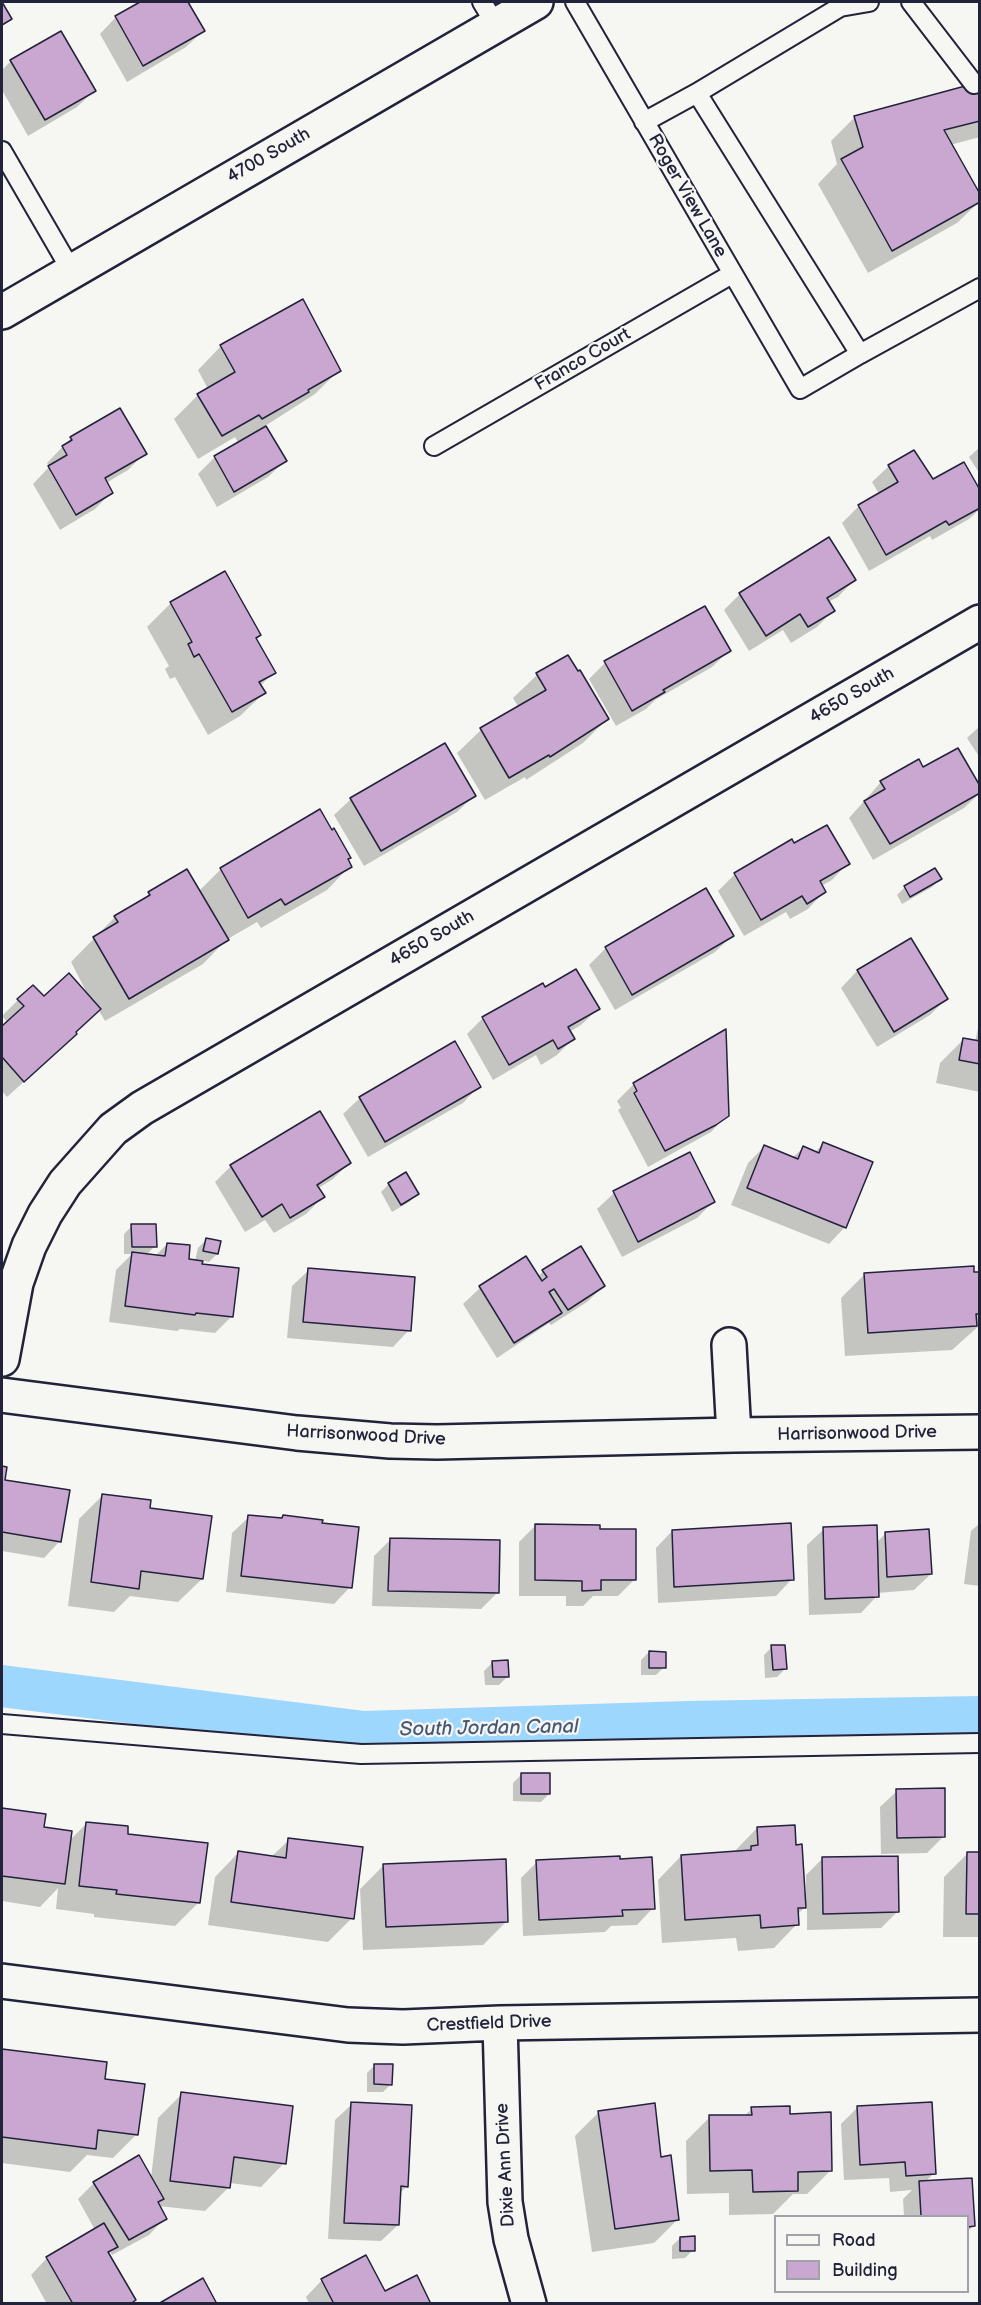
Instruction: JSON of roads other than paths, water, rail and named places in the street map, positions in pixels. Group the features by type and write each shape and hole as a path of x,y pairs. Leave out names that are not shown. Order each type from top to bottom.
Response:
{"street":[{"name":"4700 South","path":"2,312 489,13 536,2"},
{"name":"4650 South","path":"2,1359 16,1283 29,1246 45,1214 65,1183 113,1129 142,1108 980,622"},
{"path":"729,1345 734,1435"},
{"name":"Harrisonwood Drive","path":"2,1395 297,1433 390,1441 980,1432"},
{"name":"Crestfield Drive","path":"2,1981 348,2025 403,2027 500,2023 980,2016"},
{"name":"Dixie Ann Drive","path":"500,2023 505,2202 511,2239 529,2304"}],"lane":[{"name":"Roger View Lane","path":"576,2 800,389 860,354"},
{"path":"644,122 697,93 840,7 869,2"},
{"path":"911,2 974,84"},
{"path":"697,93 860,354 980,288"},
{"path":"2,152 71,270"},
{"name":"Franco Court","path":"435,446 732,274"},
{"path":"2,1724 361,1754 980,1743"}],"waterway":[{"name":"South Jordan Canal","path":"2,1686 364,1732 688,1722 980,1717"}]}
